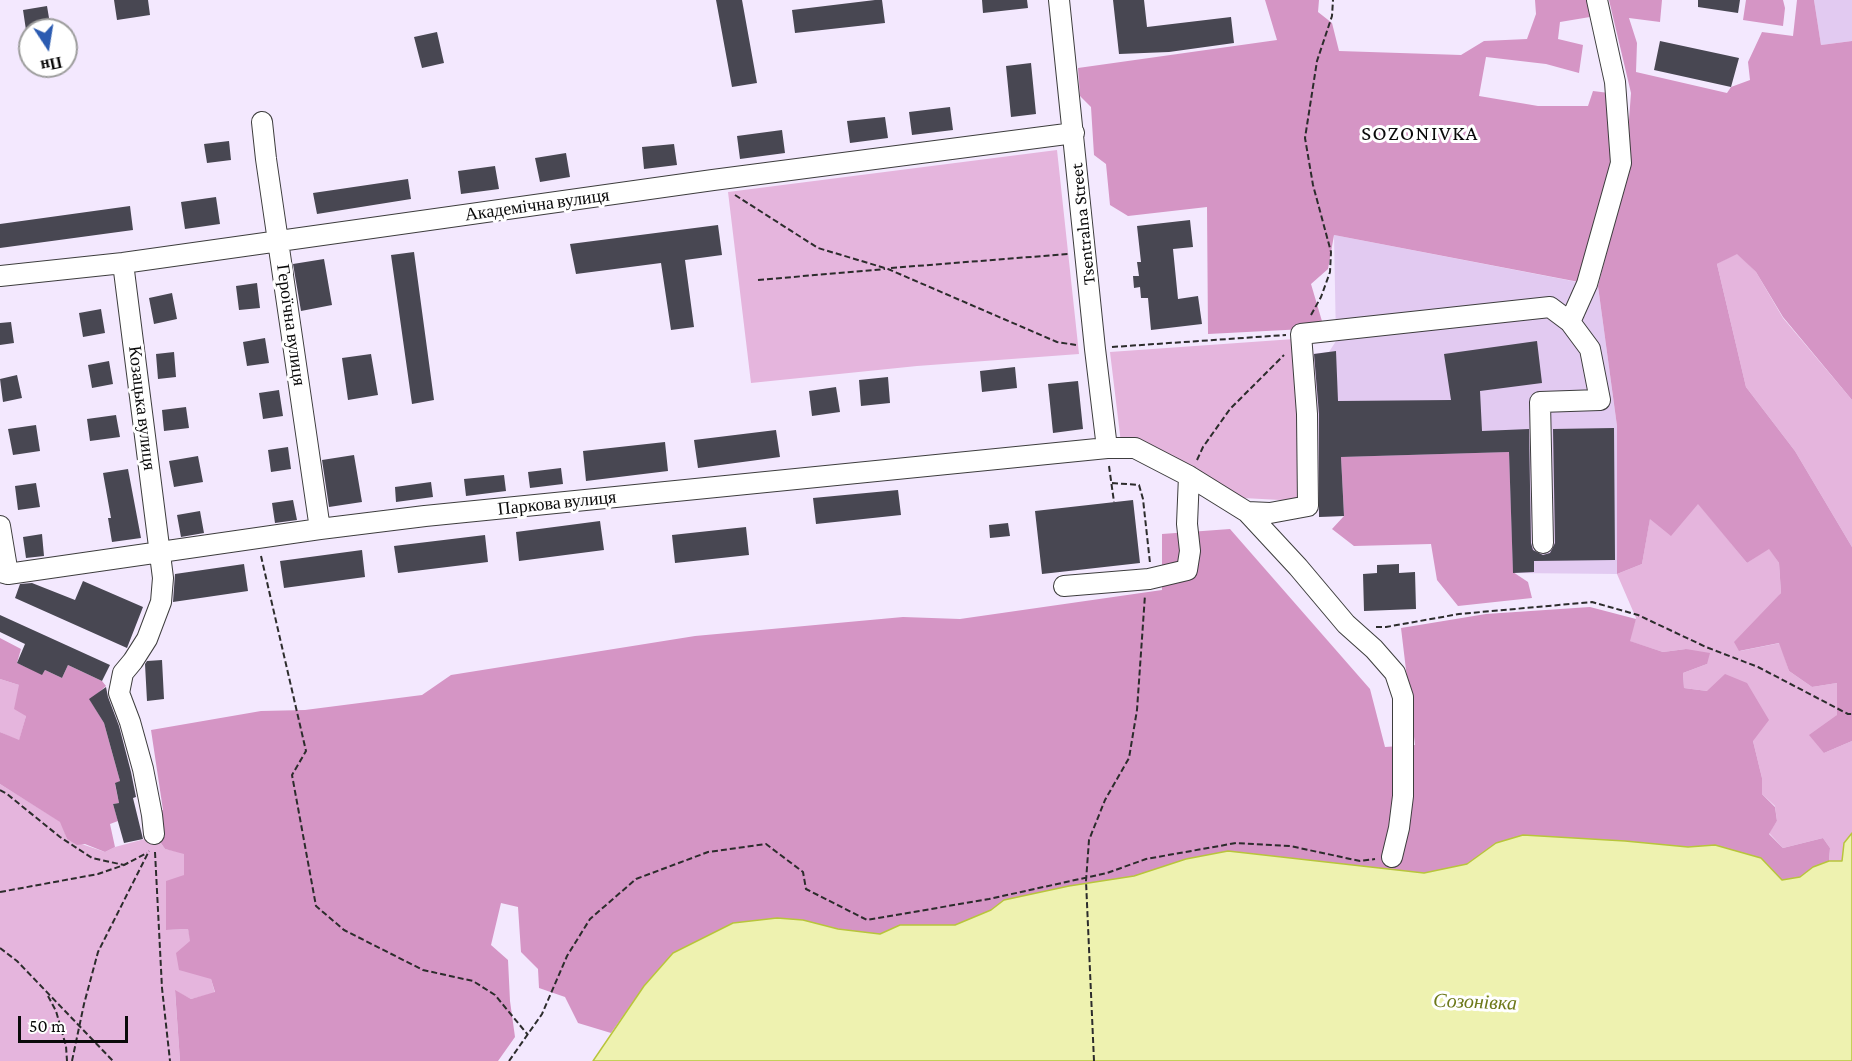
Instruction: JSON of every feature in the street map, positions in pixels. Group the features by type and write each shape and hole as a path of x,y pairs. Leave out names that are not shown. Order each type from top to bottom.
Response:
{"street":[{"name":"Tsentralna Street","path":"1059,0 1107,448"},
{"path":"1570,322 1587,284 1621,163 1615,82 1597,0"},
{"name":"Героїчна вулиця","path":"262,122 320,529"},
{"name":"Академічна вулиця","path":"0,276 123,263 713,180 1074,133"},
{"name":"Козацька вулиця","path":"123,263 162,578 160,602 147,639 134,661 123,673 118,693 130,722 143,768 152,815 152,843"},
{"path":"1247,512 1270,513 1308,506 1307,414 1300,334 1550,307 1570,322 1590,349 1600,400 1540,402 1543,543"},
{"name":"Паркова вулиця","path":"4,573 425,516 1107,448 1135,448 1189,476 1247,512 1346,624 1374,649 1395,673 1403,697 1404,796 1392,857"},
{"path":"1064,586 1149,579 1187,570 1190,551 1187,524 1189,476"},
{"path":"0,526 4,573"}],"path":[{"path":"1189,476 1203,447 1230,408 1282,357 1300,334 1321,297 1330,272 1331,252 1313,185 1305,138 1317,61 1332,16 1333,0"},
{"path":"713,180 819,248 888,268 1057,342 1095,349 1300,334"},
{"path":"758,280 1085,252"},
{"path":"1111,475 1114,502"},
{"path":"1094,1061 1086,879 1089,840 1105,800 1129,758 1137,710 1144,597 1149,579 1150,560 1143,499 1139,485 1112,483"},
{"path":"257,538 306,751 292,775 316,906 344,930 423,970 473,981 495,995 528,1035"},
{"path":"1376,627 1459,614 1592,602 1638,615 1758,668 1852,714"},
{"path":"0,790 60,837 92,858 123,865"},
{"path":"0,892 98,874 123,865 152,843"},
{"path":"72,1061 98,952 152,843"},
{"path":"152,843 162,988 170,1061"},
{"path":"509,1061 542,1014 567,956 590,919 636,879 708,852 766,844 803,872 806,889 867,920 989,899 1086,879 1146,859 1236,843 1290,846 1360,861 1392,857"},
{"path":"0,948 17,961 113,1061"},
{"path":"47,993 56,1011 66,1046 67,1061"}],"shaded area":[{"path":"1265,0 1319,0 1318,12 1332,23 1339,51 1461,55 1484,41 1527,39 1536,14 1535,0 1587,0 1590,17 1560,22 1558,39 1583,45 1579,73 1546,64 1486,57 1479,96 1538,106 1588,106 1593,91 1609,93 1615,163 1579,282 1334,235 1328,269 1311,284 1324,328 1208,334 1207,207 1128,216 1110,205 1106,164 1094,155 1091,107 1080,96 1078,68 1277,40"},
{"path":"1609,0 1662,0 1660,22 1629,18 1637,43 1636,72 1727,93 1731,87 1750,80 1748,62 1762,32 1793,36 1797,0 1814,0 1821,45 1852,41 1852,400 1783,317 1756,272 1737,254 1717,264 1746,387 1795,451 1852,547 1852,741 1824,753 1809,735 1837,715 1837,683 1812,687 1789,671 1779,643 1739,651 1734,642 1781,593 1779,563 1769,549 1747,563 1698,504 1671,536 1650,519 1642,564 1617,574 1617,426 1598,286 1624,186 1631,93"},
{"path":"1746,0 1783,0 1785,8 1783,26 1743,20"},
{"path":"1814,0 1852,0 1852,41 1821,45"},
{"path":"1057,150 1079,354 917,366 751,383 728,192"},
{"path":"1334,235 1598,286 1617,426 1617,574 1513,573 1341,457 1344,516 1319,517 1311,354 1329,352 1336,341"},
{"path":"1737,253 1756,272 1783,318 1852,400 1852,547 1795,451 1746,387 1717,264"},
{"path":"1294,339 1303,422 1299,501 1243,498 1139,443 1121,443 1110,352"},
{"path":"1509,452 1513,572 1528,582 1532,598 1458,606 1437,580 1431,544 1354,546 1332,529 1344,516 1341,457"},
{"path":"1698,503 1747,563 1769,548 1779,563 1781,593 1740,651 1780,643 1789,671 1812,687 1837,683 1837,715 1824,753 1852,741 1852,833 1844,843 1843,861 1829,861 1830,848 1823,838 1783,848 1769,833 1777,821 1775,806 1762,794 1762,778 1753,741 1707,691 1684,688 1683,673 1707,664 1686,649 1663,652 1629,641 1636,618 1617,574 1642,564 1650,518"},
{"path":"1230,529 1370,689 1385,747 1415,745 1401,628 1486,614 1590,607 1636,619 1630,641 1663,652 1686,649 1710,653 1707,664 1683,673 1684,688 1707,691 1725,674 1747,683 1769,720 1753,741 1762,778 1762,794 1775,807 1777,821 1769,834 1783,848 1823,838 1830,848 1829,861 1813,867 1800,877 1782,880 1761,858 1715,845 1688,847 1625,841 1496,843 1467,864 1424,873 1228,851 1186,859 1134,876 1069,886 1004,900 991,910 955,925 900,925 880,934 837,929 803,920 673,953 644,986 611,1033 578,1023 565,997 539,988 538,969 521,952 518,907 501,903 491,945 508,960 515,1037 498,1061 180,1061 175,990 191,999 215,992 211,979 179,970 176,953 190,941 188,929 166,930 166,881 184,875 184,854 165,849 156,836 158,811 163,810 151,730 261,711 305,710 422,695 451,675 695,636 903,617 960,619 1162,590 1162,534"},
{"path":"0,638 21,649 17,663 42,674 45,670 62,678 68,665 102,681 106,686 90,700 104,723 120,781 115,784 119,803 113,804 118,821 110,824 115,847 105,852 85,844 77,845 67,839 60,822 0,784 0,732 19,740 26,716 14,709 19,685 0,679"},
{"path":"0,679 19,685 26,716 19,741 0,732"},
{"path":"0,784 61,822 67,839 105,852 156,836 165,849 184,853 184,875 166,930 188,929 191,941 211,979 215,993 191,999 175,991 180,1061 0,1061"}],"water":[{"name":"Созонівка","path":"1852,833 1852,1061 593,1061 644,986 673,953 733,923 777,918 803,920 838,929 880,934 900,925 955,925 991,910 1004,900 1069,886 1134,876 1186,859 1228,851 1424,873 1467,864 1496,843 1523,835 1688,847 1715,845 1761,858 1782,880 1800,877 1813,867 1829,861 1842,861 1844,843"}],"building":[{"path":"114,0 148,0 150,15 117,20"},
{"path":"716,0 742,0 757,83 732,87"},
{"path":"882,0 885,23 795,33 792,10"},
{"path":"982,0 1027,0 1028,8 983,13"},
{"path":"1113,0 1144,0 1147,27 1231,17 1234,43 1169,52 1119,54"},
{"path":"1698,0 1740,0 1738,13 1698,7"},
{"path":"47,6 49,18 24,18 23,10"},
{"path":"437,32 444,63 422,68 414,37"},
{"path":"1660,41 1739,58 1731,87 1654,70"},
{"path":"1031,63 1036,114 1011,117 1006,66"},
{"path":"950,107 953,130 912,135 909,112"},
{"path":"885,117 888,138 850,143 847,121"},
{"path":"782,130 785,153 740,159 737,136"},
{"path":"229,141 231,160 207,163 204,144"},
{"path":"674,144 677,165 644,169 642,147"},
{"path":"566,153 570,177 540,182 535,158"},
{"path":"495,166 499,189 461,194 458,171"},
{"path":"408,179 411,199 317,214 313,193"},
{"path":"216,197 220,224 185,229 181,202"},
{"path":"130,206 133,230 0,248 0,224"},
{"path":"1190,220 1193,247 1173,249 1178,299 1198,296 1202,324 1151,330 1148,298 1141,298 1140,287 1134,288 1133,276 1139,276 1137,262 1141,262 1137,226"},
{"path":"718,225 722,255 685,260 694,327 671,330 661,263 576,274 570,244"},
{"path":"414,252 434,400 412,404 391,255"},
{"path":"324,259 332,305 301,311 293,264"},
{"path":"257,283 260,308 239,310 236,286"},
{"path":"172,293 177,319 154,324 149,298"},
{"path":"101,309 105,333 83,337 79,313"},
{"path":"11,322 14,343 0,345 0,323"},
{"path":"265,338 269,363 247,366 243,342"},
{"path":"1537,341 1542,383 1480,391 1482,431 1529,429 1531,543 1533,550 1543,555 1550,553 1555,543 1553,429 1614,428 1615,560 1534,561 1534,572 1513,573 1509,452 1341,457 1344,516 1319,517 1319,414 1314,354 1336,351 1338,401 1451,400 1444,354"},
{"path":"174,352 176,377 158,379 156,354"},
{"path":"371,354 378,395 348,400 342,358"},
{"path":"109,361 113,384 92,388 88,365"},
{"path":"1015,367 1017,388 982,392 980,371"},
{"path":"17,375 22,398 3,402 0,379"},
{"path":"888,377 890,403 861,406 859,380"},
{"path":"1078,381 1083,429 1053,433 1048,384"},
{"path":"836,387 840,412 812,416 809,391"},
{"path":"279,390 283,416 263,419 259,393"},
{"path":"186,407 189,428 164,431 162,410"},
{"path":"116,415 120,437 90,441 87,419"},
{"path":"36,425 40,451 13,455 8,429"},
{"path":"776,430 780,457 698,468 694,440"},
{"path":"665,442 668,471 586,481 583,451"},
{"path":"288,447 291,469 271,472 268,450"},
{"path":"354,455 362,502 329,507 322,460"},
{"path":"198,456 203,482 174,487 169,461"},
{"path":"561,468 563,484 530,488 528,472"},
{"path":"128,469 141,538 112,542 108,518 111,518 103,473"},
{"path":"504,475 506,491 466,496 464,479"},
{"path":"431,482 433,497 396,502 395,487"},
{"path":"36,483 40,507 18,510 15,486"},
{"path":"898,490 901,515 816,524 813,498"},
{"path":"293,500 297,520 275,523 272,503"},
{"path":"1133,500 1140,563 1042,574 1035,511"},
{"path":"200,511 204,533 181,537 177,515"},
{"path":"600,521 604,550 519,561 516,532"},
{"path":"1008,523 1010,536 990,538 989,525"},
{"path":"746,527 749,555 675,563 672,535"},
{"path":"42,534 44,556 26,558 23,537"},
{"path":"485,535 488,562 398,573 394,546"},
{"path":"362,550 365,577 284,588 280,561"},
{"path":"244,564 248,591 173,602 175,574"},
{"path":"1399,564 1399,573 1415,572 1416,609 1364,611 1363,574 1377,573 1377,565"},
{"path":"83,581 143,607 127,648 15,598 20,584 32,583 75,600"},
{"path":"0,615 110,665 102,681 68,665 62,678 45,670 42,675 17,663 25,644 0,632"},
{"path":"162,660 164,699 147,701 145,664 147,661"},
{"path":"106,687 131,772 136,797 133,798 143,839 124,843 113,804 119,803 115,783 120,781 104,723 89,699"}],"district":[{"name":"SOZONIVKA","path":"1420,134"}]}
